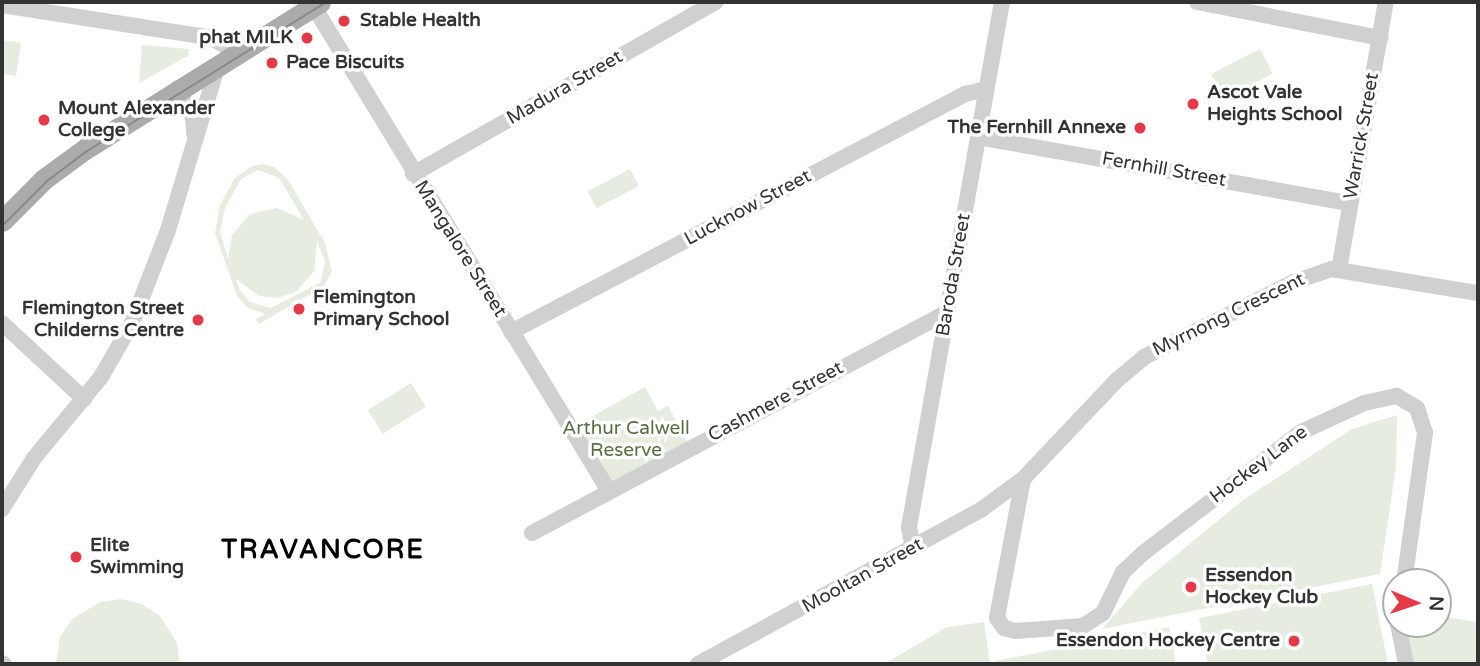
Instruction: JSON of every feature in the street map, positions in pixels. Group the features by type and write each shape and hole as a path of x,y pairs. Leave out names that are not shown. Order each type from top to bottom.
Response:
{"main road":[{"path":"2,221 64,163 178,88 314,4"}],"street":[{"name":"Madura Street","path":"413,174 716,2"},
{"name":"Baroda Street","path":"913,548 909,527 1002,2"},
{"path":"1197,2 1380,38"},
{"name":"Warrick Street","path":"1339,270 1387,2"},
{"name":"Mangalore Street","path":"314,4 413,174 609,491"},
{"path":"2,5 212,38 237,53"},
{"path":"2,509 34,458 84,399 115,356 142,301 218,64"},
{"path":"178,88 193,118 194,136"},
{"name":"Lucknow Street","path":"511,332 970,91 986,89"},
{"name":"Fernhill Street","path":"978,137 1350,203"},
{"name":"Myrnong Crescent","path":"1023,479 1117,380 1144,357 1294,282 1339,270 1478,293"},
{"name":"Cashmere Street","path":"532,533 947,312"},
{"path":"2,323 84,399"},
{"name":"Hockey Lane","path":"1023,479 997,618 1010,630 1068,629 1090,624 1103,613 1117,582 1136,559 1275,452 1325,418 1391,395 1417,408 1425,433 1406,568"},
{"name":"Mooltan Street","path":"698,664 982,509 1023,479"},
{"path":"1401,638 1406,664"}],"green space":[{"path":"2,40 21,43 16,76 2,74"},
{"path":"142,45 189,49 188,56 139,83"},
{"path":"1260,49 1273,74 1224,99 1211,74"},
{"path":"263,164 274,167 288,180 325,243 332,271 324,286 259,324 256,319 265,314 248,308 237,296 215,233 220,205 235,178 252,166","holes":["258,170 279,178 304,220 277,208 250,214 232,235 228,259 220,232 225,208 241,179","317,241 325,261 321,282 271,308 250,302 240,290 236,279 259,296 278,298 296,292 314,271"]},
{"path":"630,169 639,186 597,208 588,192"},
{"path":"411,383 426,407 383,434 368,410"},
{"name":"Arthur Calwell Reserve","path":"645,387 658,411 668,406 690,447 609,491 571,428"},
{"path":"1397,415 1396,467 1380,574 1102,629 1142,583 1243,500 1352,429"},
{"name":"Essendon Hockey Centre","path":"1372,584 1388,664 1208,664 1199,618"},
{"path":"121,599 142,604 160,616 177,643 180,664 56,664 60,637 72,619 100,602"},
{"path":"1452,618 1478,622 1478,664 1412,664 1406,638 1452,638"},
{"path":"984,622 990,664 884,664 947,627"},
{"name":"Essendon Hockey Centre","path":"1169,627 1176,664 996,664 995,661"}],"tram line":[{"path":"2,226 47,181 87,151 326,2"}],"place":[{"name":"Stable Health","path":"344,21"},
{"name":"phat MILK","path":"307,38"},
{"name":"Pace Biscuits","path":"272,63"},
{"name":"Ascot Vale Heights School","path":"1193,104"},
{"name":"Mount Alexander College","path":"44,120"},
{"name":"The Fernhill Annexe","path":"1140,128"},
{"name":"Flemington Primary School","path":"299,309"},
{"name":"Flemington Street Childerns Centre","path":"198,320"},
{"name":"Elite Swimming","path":"76,557"},
{"name":"Essendon Hockey Club","path":"1191,587"},
{"name":"Essendon Hockey Centre","path":"1294,641"}],"district":[{"name":"TRAVANCORE","path":"323,550"}]}
